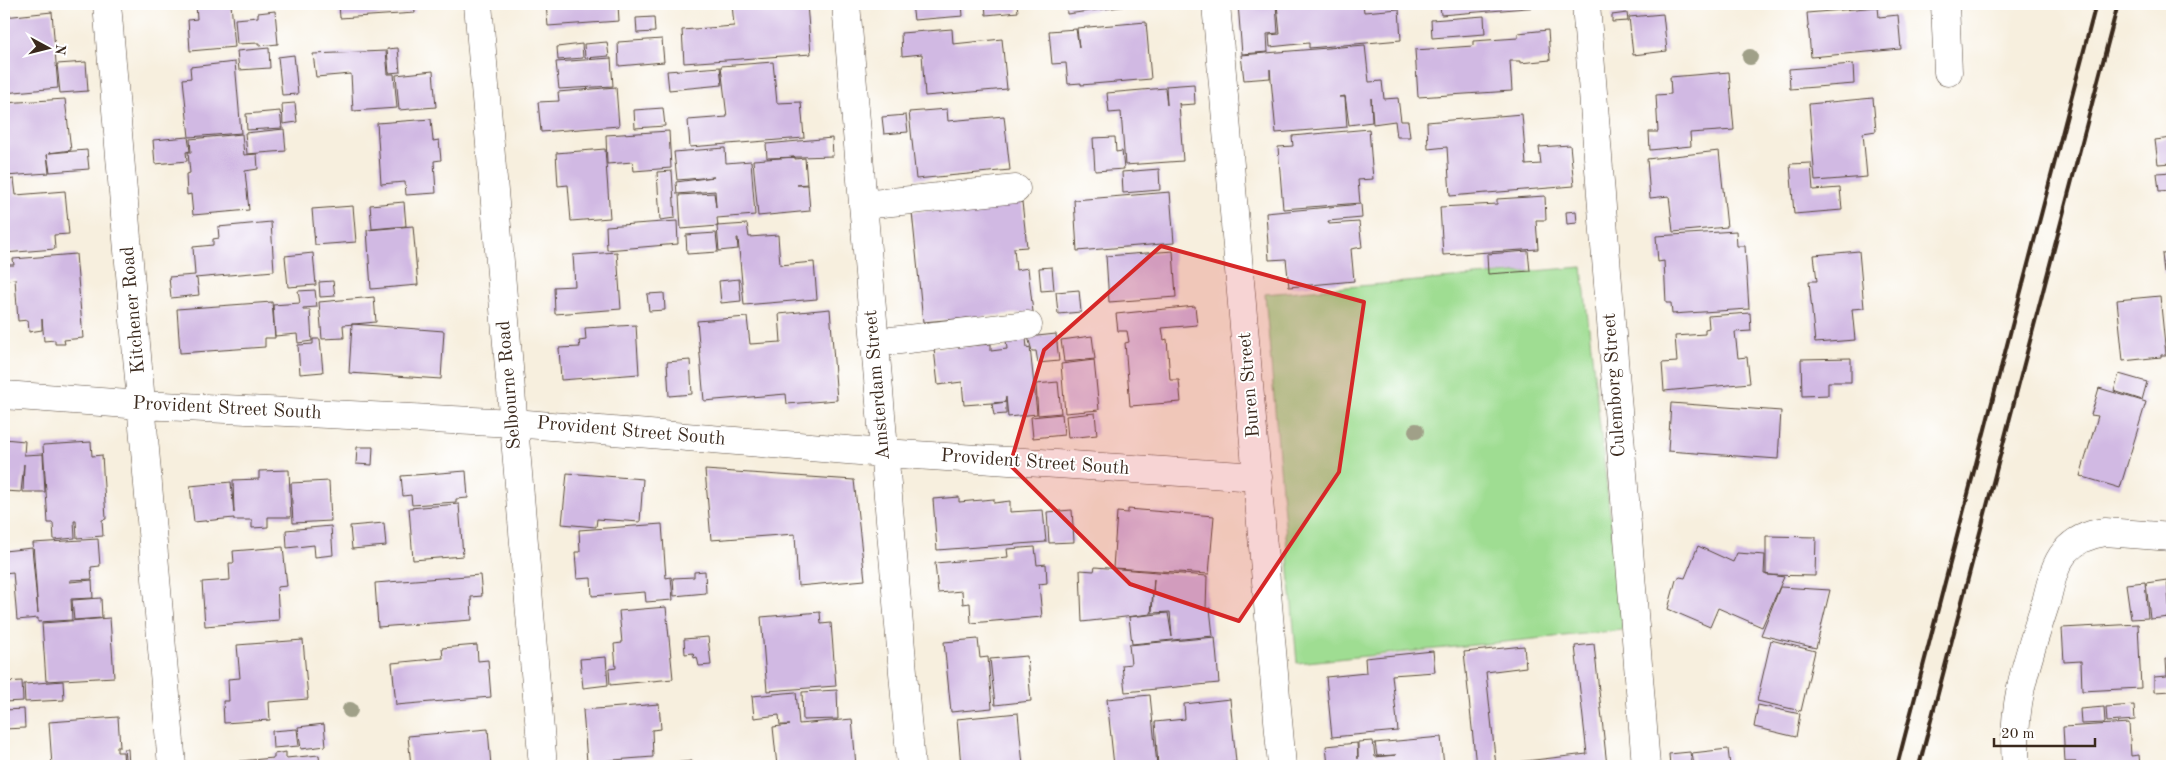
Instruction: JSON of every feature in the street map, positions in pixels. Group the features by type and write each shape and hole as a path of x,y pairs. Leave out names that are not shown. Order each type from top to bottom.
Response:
{"street":[{"name":"Kitchener Road","path":"108,4 172,766"},
{"name":"Selbourne Road","path":"478,4 543,766"},
{"name":"Amsterdam Street","path":"846,4 911,766"},
{"name":"Buren Street","path":"1216,4 1282,766"},
{"name":"Culemborg Street","path":"1586,4 1646,766"},
{"path":"1945,4 1948,72"},
{"path":"863,205 1016,190"},
{"path":"874,343 1028,325"},
{"name":"Provident Street South","path":"4,395 514,423 884,453 1258,477"},
{"path":"2016,766 2014,727 2023,676 2058,563 2070,546 2086,536 2094,534 2105,532 2172,537"}],"highlighted area":[{"path":"1161,246 1364,302 1339,472 1239,621 1130,584 1010,465 1044,350"}],"green space":[{"path":"1582,267 1623,630 1297,663 1265,294"}],"building":[{"path":"196,4 231,4 235,47 190,51 188,20 197,19"},
{"path":"339,4 414,4 415,13 340,18"},
{"path":"546,4 618,4 619,21 548,26"},
{"path":"732,4 807,4 811,54 684,63 682,30 734,26"},
{"path":"912,4 962,4 963,16 914,20"},
{"path":"985,4 1017,4 1018,12 986,15"},
{"path":"1066,4 1135,4 1135,5 1067,14"},
{"path":"1238,4 1276,4 1278,33 1267,34 1268,52 1242,54"},
{"path":"1277,4 1363,4 1364,12 1399,9 1401,40 1309,48 1309,43 1270,47 1269,35 1280,34"},
{"path":"1440,4 1539,4 1539,7 1441,15"},
{"path":"1878,7 1879,17 1898,15 1901,49 1811,57 1807,13"},
{"path":"275,11 278,44 259,46 259,43 237,44 235,19 258,17 258,13"},
{"path":"52,12 58,88 4,93 4,17"},
{"path":"1627,13 1628,21 1612,22 1612,15"},
{"path":"1663,14 1667,51 1633,55 1629,17"},
{"path":"1484,16 1485,34 1432,38 1431,20"},
{"path":"654,17 655,32 637,33 636,18"},
{"path":"1146,22 1151,79 1081,85 1081,83 1068,84 1066,63 1052,64 1049,31 1076,29 1079,48 1077,28"},
{"path":"952,29 953,44 1002,39 1007,89 925,96 922,54 902,56 901,33"},
{"path":"1548,30 1550,60 1520,63 1520,61 1510,61 1512,91 1418,97 1415,50 1473,46 1473,41 1518,38 1518,33"},
{"path":"662,39 664,62 619,66 618,42"},
{"path":"607,42 609,56 585,58 584,44"},
{"path":"582,44 583,58 558,60 557,47"},
{"path":"1365,45 1369,82 1382,81 1384,99 1398,98 1401,121 1408,121 1410,137 1397,137 1395,121 1373,124 1371,98 1372,122 1349,125 1345,96 1339,97 1345,97 1347,127 1276,133 1270,69 1270,78 1244,80 1241,55"},
{"path":"269,48 270,68 239,70 237,51"},
{"path":"398,48 400,72 389,73 387,49"},
{"path":"386,51 388,74 394,74 397,108 353,111 351,74 316,77 313,54"},
{"path":"294,55 298,94 282,95 278,57"},
{"path":"611,58 613,86 559,89 556,62"},
{"path":"86,62 88,91 60,93 57,64"},
{"path":"235,62 241,133 189,137 183,79 191,78 190,67"},
{"path":"773,62 777,103 801,102 804,138 690,147 688,120 727,117 721,66"},
{"path":"1853,64 1854,84 1790,89 1789,69"},
{"path":"720,67 722,85 669,90 667,71"},
{"path":"433,71 436,107 399,110 396,75"},
{"path":"1729,72 1734,130 1690,133 1691,146 1650,150 1649,132 1658,132 1656,95 1671,94 1670,77"},
{"path":"1194,84 1195,104 1180,105 1179,103 1183,161 1125,165 1121,112 1109,113 1107,93 1165,88 1167,105 1166,86"},
{"path":"616,87 619,126 541,132 538,102 559,101 558,92"},
{"path":"1873,98 1876,131 1863,133 1867,177 1815,181 1809,104"},
{"path":"65,99 71,150 49,153 87,150 89,169 50,172 47,154 49,173 5,176 4,103"},
{"path":"295,103 297,122 283,124 282,104"},
{"path":"663,108 665,126 635,128 634,110"},
{"path":"947,109 948,121 1004,116 1010,170 916,179 909,112"},
{"path":"280,111 282,128 247,130 246,114"},
{"path":"1522,114 1526,165 1541,164 1539,147 1570,145 1574,186 1450,196 1447,147 1428,149 1427,122"},
{"path":"906,115 908,132 884,134 882,117"},
{"path":"431,119 433,141 439,140 441,160 434,161 436,193 406,195 405,182 381,184 377,123"},
{"path":"284,129 286,151 247,154 245,133"},
{"path":"1369,129 1373,179 1358,180 1360,203 1283,209 1278,147 1293,146 1292,136"},
{"path":"669,131 671,168 634,171 633,162 607,164 606,135"},
{"path":"242,134 244,155 257,154 258,169 245,171 249,210 193,215 191,194 187,195 186,174 190,173 188,152 191,152 190,139"},
{"path":"188,137 190,151 186,152 187,161 155,164 153,140"},
{"path":"1115,137 1116,152 1122,151 1124,169 1095,171 1093,138"},
{"path":"832,138 833,156 767,158 766,144"},
{"path":"2172,138 2172,163 2158,164 2155,140"},
{"path":"725,148 726,163 751,161 755,215 717,218 718,226 681,229 679,195 714,193 716,207 715,191 677,194 676,182 714,177 677,180 674,152"},
{"path":"605,149 610,218 571,221 568,185 558,186 556,153"},
{"path":"1719,151 1727,227 1673,232 1669,196 1650,198 1647,159"},
{"path":"795,157 795,159 805,158 807,184 797,185 808,185 810,211 758,216 753,160"},
{"path":"1811,163 1813,190 1840,188 1842,210 1794,214 1790,164"},
{"path":"1159,169 1160,190 1123,193 1122,172"},
{"path":"672,171 675,218 660,220 657,172"},
{"path":"2172,172 2172,190 2159,191 2157,173"},
{"path":"14,179 16,195 65,191 69,234 54,235 55,249 4,253 4,180"},
{"path":"1170,192 1174,243 1077,251 1074,200"},
{"path":"1545,196 1546,220 1536,220 1538,249 1443,255 1440,207 1497,204 1497,199"},
{"path":"404,202 406,226 372,229 370,205"},
{"path":"1022,202 1027,247 1014,248 1016,270 1028,268 1033,312 923,322 912,212"},
{"path":"1361,204 1362,218 1328,221 1329,224 1359,222 1362,247 1351,249 1354,281 1289,287 1286,259 1269,260 1266,213"},
{"path":"353,206 356,242 315,245 312,209"},
{"path":"1576,211 1577,223 1567,224 1566,212"},
{"path":"677,221 678,244 607,250 606,226"},
{"path":"271,222 274,271 195,278 197,279 199,295 171,298 169,277 195,275 193,247 213,245 213,239 219,238 218,227"},
{"path":"747,224 749,237 778,235 780,265 814,262 817,299 744,305 738,238 738,249 719,251 717,226"},
{"path":"413,226 418,285 371,289 367,230"},
{"path":"1736,231 1737,246 1745,246 1749,309 1672,314 1671,303 1666,303 1664,261 1658,262 1656,236"},
{"path":"716,233 718,252 687,254 686,235"},
{"path":"1173,251 1176,297 1109,302 1106,256"},
{"path":"1528,251 1530,271 1488,274 1487,254"},
{"path":"1859,251 1864,308 1852,309 1855,340 1815,343 1809,281 1817,281 1814,255"},
{"path":"617,252 621,309 555,314 554,287 575,286 573,255"},
{"path":"313,253 316,285 288,287 285,256"},
{"path":"2172,253 2172,272 2164,273 2162,254"},
{"path":"76,254 83,338 64,340 65,344 55,344 55,340 44,341 42,319 42,330 29,332 28,320 18,321 15,279 7,280 5,265 14,265 13,259"},
{"path":"1052,267 1054,290 1041,291 1039,268"},
{"path":"739,279 741,301 721,303 719,281"},
{"path":"333,281 335,296 320,297 319,282"},
{"path":"315,290 317,307 303,308 303,310 310,310 312,341 298,343 297,334 275,336 273,305 300,303 298,291"},
{"path":"1079,290 1081,312 1058,314 1056,292"},
{"path":"664,293 665,310 649,311 647,294"},
{"path":"2160,296 2166,355 2123,361 2117,300"},
{"path":"374,297 376,322 343,325 344,338 322,339 319,302"},
{"path":"272,302 275,338 265,338 265,347 180,353 177,309"},
{"path":"1195,306 1197,325 1162,328 1164,340 1167,339 1170,380 1179,380 1181,402 1130,406 1125,343 1129,342 1127,331 1118,331 1116,314"},
{"path":"830,309 837,400 787,404 786,394 704,401 697,321 747,317 750,344 781,342 779,314"},
{"path":"1750,313 1751,331 1735,332 1738,358 1747,357 1750,383 1664,391 1662,363 1677,362 1675,336 1705,334 1705,329 1709,328 1708,316"},
{"path":"352,324 444,331 441,379 349,373"},
{"path":"636,325 639,374 561,380 559,348 580,347 579,341 586,340 585,328"},
{"path":"1056,334 1059,361 1038,363 1036,351 1032,351 1028,337"},
{"path":"1092,336 1095,359 1064,362 1061,340"},
{"path":"1026,338 1027,348 1030,347 1037,414 1008,417 1006,397 1005,402 964,405 962,382 938,385 934,349 991,344 991,351 1007,349 1006,340"},
{"path":"313,339 320,339 323,372 300,374 298,345 313,344"},
{"path":"1851,358 1851,382 1828,382 1828,395 1802,396 1801,359"},
{"path":"690,360 692,394 669,396 667,362"},
{"path":"1094,360 1099,410 1065,413 1061,364"},
{"path":"2119,374 2147,382 2142,400 2114,391"},
{"path":"1058,382 1061,413 1038,415 1036,384"},
{"path":"2099,388 2146,402 2120,488 2080,476 2098,416 2091,415"},
{"path":"1006,402 1006,414 994,415 992,404"},
{"path":"1671,403 1781,411 1778,459 1668,451"},
{"path":"1095,413 1097,435 1068,438 1066,416"},
{"path":"1062,414 1064,435 1033,438 1031,417"},
{"path":"4,439 25,441 24,455 43,454 45,492 23,492 24,464 21,492 4,491"},
{"path":"91,442 92,456 102,455 106,519 102,520 103,536 77,538 76,521 74,521 75,538 54,540 53,523 48,523 43,445"},
{"path":"357,447 373,447 372,465 356,464"},
{"path":"289,470 291,517 268,517 268,527 252,528 252,520 234,520 234,518 194,522 190,486 231,482 234,513 233,480 259,479 259,471"},
{"path":"705,470 854,480 865,580 798,586 795,534 711,540"},
{"path":"466,471 468,498 456,499 456,502 412,505 411,495 403,496 401,476"},
{"path":"567,473 643,479 640,522 597,519 596,527 562,524"},
{"path":"329,481 331,521 293,523 291,483"},
{"path":"959,497 959,502 994,499 994,503 1010,501 1010,512 1043,510 1046,542 937,550 933,499"},
{"path":"459,504 463,556 413,560 409,508"},
{"path":"1128,509 1214,516 1209,574 1113,568 1117,512 1128,513"},
{"path":"1072,510 1074,542 1049,543 1047,512"},
{"path":"384,523 386,546 352,549 350,526"},
{"path":"662,524 666,578 671,577 673,600 646,602 645,592 592,596 591,578 577,579 575,552 580,552 579,530"},
{"path":"331,526 333,555 315,557 314,545 287,548 286,530"},
{"path":"1766,536 1816,537 1815,576 1766,575"},
{"path":"98,539 100,566 91,567 92,579 70,580 70,582 92,580 93,598 71,599 72,620 38,622 38,618 17,620 13,572 4,573 4,551 32,548 38,613 33,543"},
{"path":"1698,546 1733,562 1737,553 1765,555 1764,574 1784,577 1762,627 1718,608 1710,627 1668,609 1676,580 1680,577 1685,578"},
{"path":"283,547 287,586 277,587 279,620 205,626 202,582 230,580 229,563 234,563 233,551"},
{"path":"1035,547 1037,565 1046,564 1047,583 1039,584 1042,617 971,623 970,603 963,604 962,591 938,593 935,563 1008,557 1007,549"},
{"path":"1095,567 1207,576 1206,609 1210,608 1213,636 1132,644 1129,617 1168,613 1172,637 1170,612 1152,613 1154,579 1151,614 1082,622 1080,570 1094,571"},
{"path":"705,571 706,593 674,596 673,578 694,577 694,572"},
{"path":"480,575 482,596 471,597 472,620 378,627 375,583"},
{"path":"2167,580 2170,617 2150,619 2146,583"},
{"path":"2145,582 2148,618 2131,619 2126,584"},
{"path":"1780,587 1830,590 1816,648 1761,635"},
{"path":"101,598 102,618 74,620 72,600"},
{"path":"666,607 673,679 610,685 609,669 616,668 614,644 622,643 619,611"},
{"path":"820,612 821,624 831,623 836,686 767,691 761,617"},
{"path":"110,618 114,677 46,681 42,623"},
{"path":"2138,624 2141,688 2082,691 2081,661 2064,662 2062,628"},
{"path":"708,637 711,665 699,666 697,657 694,658 693,653 685,654 684,639"},
{"path":"1215,637 1219,683 1125,692 1122,665 1131,664 1129,645"},
{"path":"978,639 980,658 988,657 992,708 951,712 944,642"},
{"path":"303,640 308,699 269,702 270,720 224,723 223,701 229,701 228,679 240,678 237,645"},
{"path":"1771,640 1815,651 1801,711 1757,701"},
{"path":"1594,644 1607,766 1499,766 1499,764 1587,754 1575,646"},
{"path":"477,645 478,661 488,660 491,697 396,705 392,663 443,658 442,648"},
{"path":"1524,646 1526,667 1486,672 1496,766 1476,766 1464,652"},
{"path":"1433,651 1435,672 1392,675 1398,731 1332,737 1326,677 1366,673 1365,658"},
{"path":"1027,656 1031,701 995,705 990,659"},
{"path":"606,657 608,685 583,688 580,659"},
{"path":"2166,659 2172,659 2172,691 2154,692 2154,677 2167,676"},
{"path":"22,681 23,701 4,702 4,682"},
{"path":"63,681 64,700 25,702 24,684"},
{"path":"837,690 838,719 803,720 802,692"},
{"path":"796,692 799,724 852,719 856,766 777,766 773,727 790,725 780,725 779,715 754,718 752,696"},
{"path":"1150,695 1157,765 1114,766 1107,699"},
{"path":"1230,699 1236,762 1188,766 1158,766 1155,722 1185,719 1184,704"},
{"path":"659,704 661,729 652,730 653,757 587,762 583,710"},
{"path":"1758,705 1800,714 1796,737 1754,727"},
{"path":"2134,705 2135,720 2107,722 2106,707"},
{"path":"2104,707 2105,723 2081,724 2080,709"},
{"path":"24,709 25,728 4,729 4,710"},
{"path":"1018,713 1023,766 961,766 957,719"},
{"path":"118,717 120,747 117,747 117,752 123,752 124,765 52,766 49,722"},
{"path":"2129,723 2131,756 2139,755 2140,766 2076,766 2076,762 2065,762 2063,727"},
{"path":"324,724 326,746 301,749 298,727"},
{"path":"297,729 299,746 273,748 272,731"},
{"path":"488,729 491,766 411,766 408,736"},
{"path":"1441,737 1444,766 1328,766 1326,746 1357,743 1358,759 1358,742 1373,741 1375,757 1396,755 1377,756 1375,743"},
{"path":"124,749 128,749 129,766 126,766"},
{"path":"1728,749 1730,766 1694,766 1692,753"},
{"path":"286,752 286,758 319,755 320,766 241,766 240,761 274,758 274,754"},
{"path":"1690,752 1692,766 1670,766 1669,754"},
{"path":"692,761 693,766 654,766 654,765"}],"railway":[{"path":"1897,766 2096,4"},
{"path":"1919,766 2118,4"}]}
